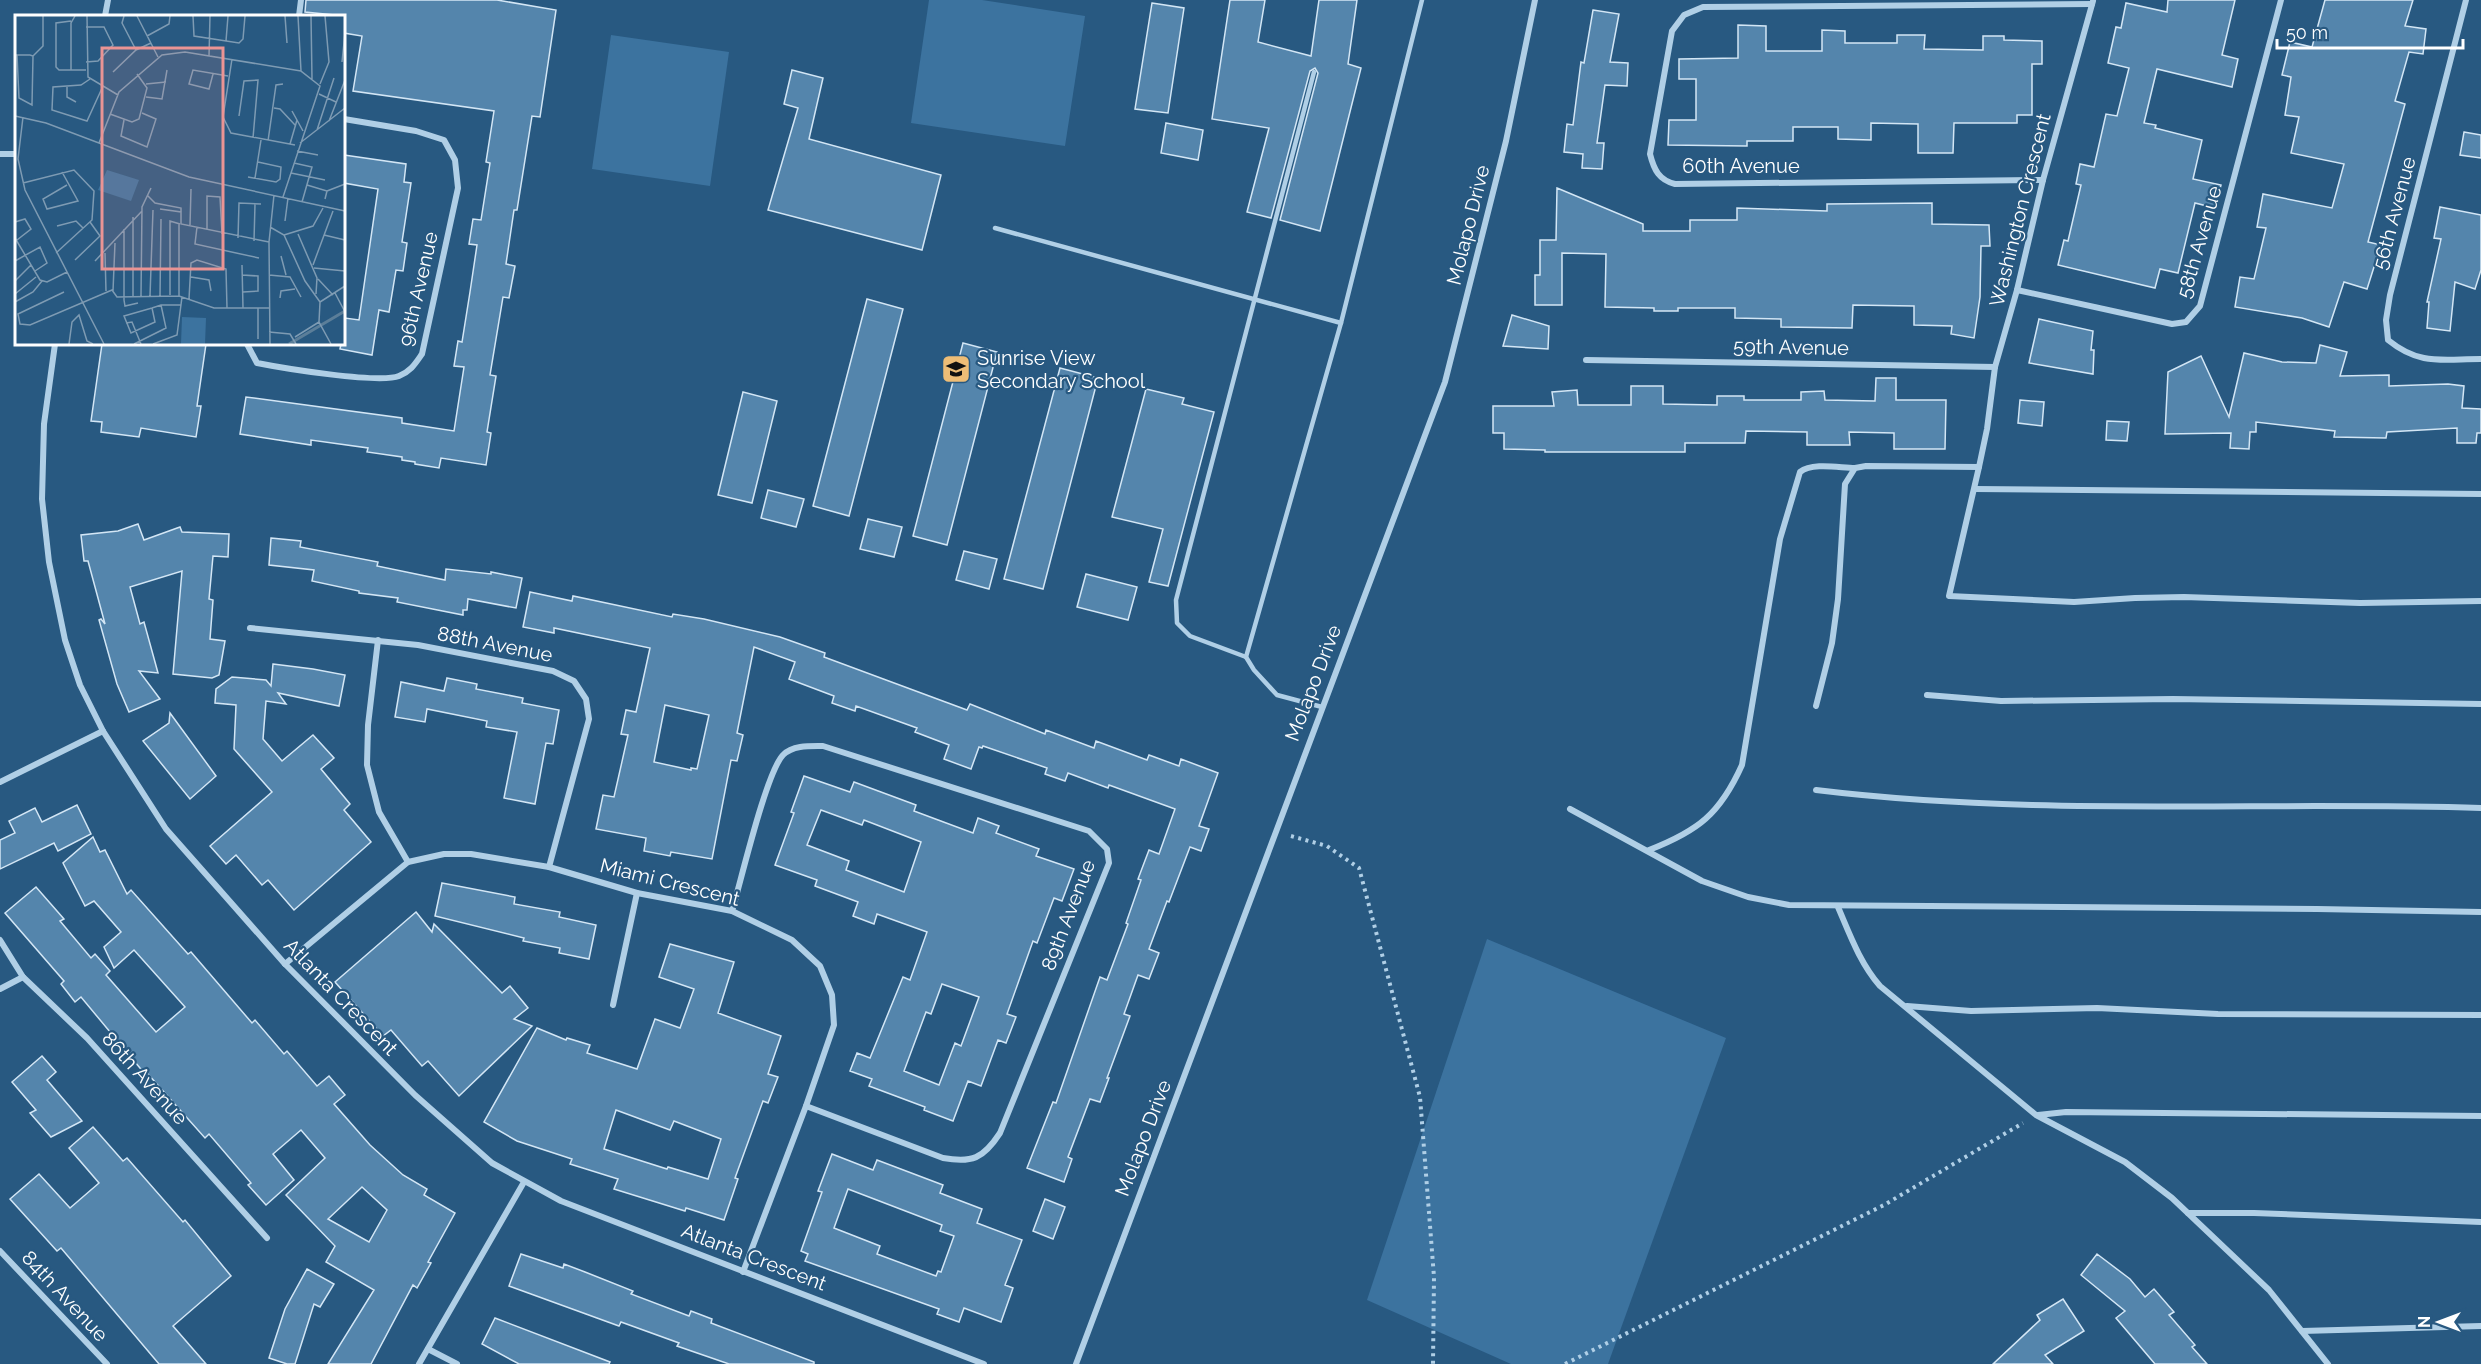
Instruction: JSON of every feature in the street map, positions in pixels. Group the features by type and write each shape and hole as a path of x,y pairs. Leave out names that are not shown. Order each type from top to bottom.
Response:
{"street":[{"path":"105,15 108,0"},
{"path":"299,15 301,0"},
{"name":"Molapo Drive","path":"1076,1364 1445,382 1506,141 1535,0"},
{"name":"58th Avenue","path":"2017,290 2172,324 2186,322 2200,306 2281,0"},
{"name":"56th Avenue","path":"2466,0 2393,284 2386,320 2388,340 2403,352 2424,360 2481,359"},
{"name":"Washington Crescent","path":"2093,2 2043,180 2017,290 1995,367 1987,429 1975,489 1949,596 2074,602 2175,597 2360,603 2481,601"},
{"name":"60th Avenue","path":"2043,180 1675,184 1664,181 1654,169 1650,154 1672,31 1684,15 1703,7 2093,2"},
{"name":"96th Avenue","path":"248,345 257,363 283,369 378,378 397,377 412,370 422,354 458,188 455,160 444,140 416,131 345,119"},
{"name":"Atlanta Crescent","path":"55,345 44,424 42,499 50,562 65,640 80,685 103,731 166,830 285,964 415,1095 492,1163 524,1182 561,1201 602,1214 742,1272 984,1364"},
{"name":"59th Avenue","path":"1586,360 1995,367"},
{"path":"1649,850 1695,828 1712,813 1730,792 1742,765 1780,539 1800,472 1809,468 1898,465 1979,467"},
{"path":"1816,706 1832,643 1835,621 1845,484 1855,468"},
{"path":"1975,489 2481,494"},
{"name":"88th Avenue","path":"250,627 378,640 553,671 574,681 586,699 589,719 549,867"},
{"path":"378,640 368,725 367,765 379,812 408,862"},
{"path":"1927,695 2001,701 2173,699 2481,704"},
{"path":"0,782 103,731"},
{"name":"89th Avenue","path":"732,911 771,777 783,755 800,747 823,746 1089,831 1107,849 1109,863 1000,1133 991,1146 976,1158 962,1161 943,1158 806,1107"},
{"path":"1816,790 1895,800 2090,806 2481,808"},
{"path":"1570,809 1649,850 1702,881 1748,897 1790,905 2481,912"},
{"name":"Miami Crescent","path":"285,964 408,862 444,854 471,854 549,867 637,893 732,911 792,940 820,966 831,995 834,1026 806,1107 742,1272"},
{"path":"613,1005 637,893"},
{"path":"1838,907 1857,952 1869,974 1880,986 2036,1115 2125,1162 2172,1198 2269,1290 2328,1364"},
{"name":"86th Avenue","path":"0,940 24,977 87,1038 267,1238"},
{"path":"0,989 24,977"},
{"path":"1906,1006 1971,1011 2097,1008 2218,1014 2481,1015"},
{"path":"2036,1115 2078,1112 2481,1116"},
{"path":"419,1364 524,1182"},
{"path":"2188,1213 2254,1213 2481,1222"},
{"name":"84th Avenue","path":"0,1251 107,1364"},
{"path":"2302,1331 2481,1326"},
{"path":"428,1349 457,1364"}],"lane":[{"path":"1246,657 1341,323 1422,0"},
{"path":"1314,72 1257,299 1176,600 1178,623 1190,636 1246,657 1254,670 1277,695 1322,707"},
{"path":"995,228 1341,323"}],"path":[{"path":"1275,832 1327,846 1359,868 1420,1097 1434,1277 1433,1364"},
{"path":"1565,1364 1884,1205 2036,1115"}],"shaded area":[{"path":"929,0 982,0 1085,16 1065,146 911,123"},
{"path":"611,35 729,52 710,186 592,169"},
{"path":"1487,939 1726,1038 1608,1364 1511,1364 1367,1300"}],"building":[{"path":"306,0 497,0 556,10 540,117 532,116 517,210 514,210 506,264 515,266 509,298 503,297 490,375 496,376 487,432 491,433 486,465 441,458 439,468 415,464 415,462 402,460 402,457 367,452 368,448 311,440 311,445 240,434 246,397 402,418 402,423 454,431 464,367 454,366 458,341 462,342 470,292 477,245 469,244 473,219 481,220 490,163 486,162 494,111 353,91 362,36 345,33 345,15 305,12"},
{"path":"1230,0 1265,0 1258,42 1311,56 1319,0 1357,0 1348,64 1361,68 1320,231 1280,220 1318,73 1315,68 1310,71 1271,218 1247,212 1269,128 1212,119"},
{"path":"2168,0 2235,0 2222,55 2238,59 2232,87 2157,69 2144,123 2202,140 2193,179 2221,185 2215,208 2195,203 2178,273 2160,269 2155,288 2058,265 2064,240 2068,241 2081,185 2076,184 2080,164 2094,167 2106,114 2117,116 2129,68 2108,63 2116,27 2121,28 2126,3 2167,12"},
{"path":"2325,0 2413,0 2405,26 2426,29 2423,54 2409,52 2395,101 2405,104 2368,242 2381,245 2367,289 2344,282 2329,327 2302,318 2235,307 2240,277 2254,279 2266,228 2257,227 2263,194 2332,208 2344,164 2291,153 2299,117 2285,115 2291,77 2282,75 2290,42 2312,47"},
{"path":"1152,3 1184,8 1168,113 1135,109"},
{"path":"1593,10 1619,14 1610,62 1628,63 1627,86 1605,85 1597,143 1604,143 1602,169 1582,168 1583,154 1564,152 1567,124 1573,125 1581,62 1584,63"},
{"path":"1738,25 1766,26 1766,51 1822,51 1822,30 1845,31 1845,43 1897,43 1897,35 1925,35 1924,49 1983,50 1983,36 2004,36 2004,40 2042,41 2042,64 2032,64 2032,115 2017,115 2017,123 1954,123 1953,153 1918,153 1918,124 1871,123 1871,140 1838,139 1838,127 1793,127 1793,141 1747,141 1747,146 1668,145 1669,120 1696,120 1696,79 1679,79 1679,59 1738,58"},
{"path":"792,70 823,78 809,139 941,175 922,250 768,210 798,108 784,104"},
{"path":"1166,123 1203,130 1198,160 1161,153"},
{"path":"2464,132 2481,135 2481,158 2460,155"},
{"path":"345,155 406,164 404,182 411,183 402,242 407,243 403,271 396,270 389,312 379,310 372,355 340,349 341,345 345,345 345,318 359,320 378,189 345,183"},
{"path":"1557,188 1643,224 1643,231 1690,231 1690,220 1737,220 1737,208 1827,211 1827,204 1932,203 1932,224 1989,225 1990,246 1981,246 1980,297 1974,338 1951,334 1952,326 1914,325 1914,306 1853,305 1852,328 1781,327 1781,319 1735,318 1735,308 1678,308 1678,311 1654,311 1654,308 1605,307 1606,254 1562,253 1562,305 1535,305 1535,275 1540,275 1540,240 1556,240"},
{"path":"2440,207 2481,215 2481,270 2475,289 2455,282 2450,331 2427,328 2429,302 2427,302 2441,239 2434,238"},
{"path":"867,299 903,309 849,516 813,506"},
{"path":"1512,315 1549,326 1548,349 1503,346"},
{"path":"2039,319 2093,331 2091,350 2094,350 2093,374 2029,363"},
{"path":"963,343 997,352 947,545 913,536"},
{"path":"102,345 206,345 197,406 201,406 196,437 141,428 139,437 101,432 102,422 91,421"},
{"path":"2320,345 2347,352 2340,376 2389,375 2389,386 2448,384 2464,386 2462,408 2481,409 2481,433 2477,433 2476,443 2457,443 2457,428 2387,432 2386,438 2334,437 2335,431 2256,422 2256,432 2250,432 2249,449 2230,448 2231,433 2165,434 2168,372 2201,356 2229,417 2244,353 2282,362 2316,363"},
{"path":"1060,368 1098,378 1043,589 1004,579"},
{"path":"1876,378 1896,378 1896,400 1946,400 1945,449 1894,449 1894,433 1849,432 1850,445 1807,445 1807,432 1746,431 1745,443 1685,443 1685,452 1545,452 1545,450 1504,449 1504,433 1493,433 1493,406 1554,406 1552,392 1577,390 1578,405 1631,405 1631,386 1663,386 1663,404 1717,405 1717,396 1744,396 1744,400 1801,400 1801,392 1824,391 1825,400 1875,401"},
{"path":"1146,389 1184,398 1182,404 1214,412 1168,586 1149,582 1163,529 1112,517"},
{"path":"743,392 777,401 752,503 718,495"},
{"path":"2020,400 2044,402 2042,426 2018,423"},
{"path":"2107,421 2129,422 2127,441 2106,440"},
{"path":"768,490 804,499 796,527 761,518"},
{"path":"868,519 902,527 894,557 860,549"},
{"path":"138,524 144,540 180,527 182,532 229,534 228,557 213,556 209,599 213,600 210,639 225,641 219,675 212,678 173,674 182,571 130,587 140,624 144,622 158,673 139,671 160,699 129,712 117,684 99,620 101,619 105,624 88,561 84,561 81,535 118,531"},
{"path":"271,538 301,541 300,547 378,562 377,566 445,580 446,569 491,574 491,572 522,578 516,608 468,599 467,610 463,610 463,615 397,602 398,598 359,593 359,591 312,581 314,570 269,565"},
{"path":"964,551 997,559 989,589 956,580"},
{"path":"1086,574 1137,587 1128,620 1077,607"},
{"path":"530,592 572,601 573,596 672,617 673,614 704,619 780,637 825,653 824,657 967,710 970,704 1045,734 1046,730 1094,748 1096,741 1147,760 1149,755 1179,766 1181,759 1218,773 1199,826 1209,829 1201,851 1190,847 1169,902 1167,901 1149,949 1159,953 1149,979 1138,975 1124,1014 1130,1016 1107,1078 1109,1078 1100,1102 1090,1099 1068,1157 1072,1159 1064,1182 1027,1168 1053,1102 1056,1103 1100,977 1107,980 1128,924 1126,923 1141,880 1138,879 1149,850 1159,854 1175,809 1068,773 1065,781 1045,774 1047,768 983,746 979,747 971,769 944,759 949,745 915,732 917,728 856,706 855,711 832,703 834,696 789,679 795,662 754,647 737,733 743,735 737,761 731,760 712,859 671,852 670,856 644,851 646,838 596,829 603,795 614,797 628,735 621,734 626,710 636,712 650,648 554,628 554,633 523,627","holes":["665,705 709,715 697,769 691,768 691,770 654,762"]},
{"path":"273,664 345,675 339,706 278,693 286,704 266,701 263,739 282,761 313,735 334,758 321,769 350,804 344,810 371,842 294,910 268,880 262,885 236,855 226,864 210,846 272,792 234,749 236,705 215,703 216,689 232,677 266,680 271,686"},
{"path":"447,678 477,684 476,689 523,698 522,703 559,710 553,744 546,743 535,804 504,798 517,732 486,727 487,721 427,709 425,722 395,717 401,682 444,691"},
{"path":"170,713 216,776 190,799 143,741 169,723"},
{"path":"804,776 850,792 854,782 916,805 914,811 973,833 978,818 999,826 996,833 1039,849 1036,856 1074,869 1062,901 1054,898 1037,943 1033,941 1007,1014 1016,1017 1006,1043 998,1040 981,1086 968,1081 953,1121 924,1110 925,1107 869,1086 872,1079 850,1071 857,1053 870,1058 903,977 910,980 927,932 877,914 874,924 853,916 858,902 815,886 817,880 775,865 794,813 791,812","holes":["821,810 862,825 864,820 921,842 904,892 846,870 849,861 807,845","942,984 979,997 961,1046 955,1043 939,1085 904,1071 926,1012 931,1014"]},
{"path":"77,805 91,834 58,851 54,843 0,869 0,840 15,833 9,821 35,808 42,822"},
{"path":"93,837 100,852 105,850 127,894 131,890 188,954 191,952 252,1023 255,1020 284,1054 287,1051 317,1086 329,1076 345,1095 334,1104 370,1145 403,1175 427,1189 424,1195 455,1213 428,1262 431,1263 417,1288 413,1285 371,1364 328,1364 374,1290 326,1262 335,1246 286,1195 325,1158 301,1130 273,1154 294,1180 266,1205 248,1185 251,1183 209,1134 205,1138 147,1073 145,1074 81,997 75,1002 61,984 64,981 5,913 36,887 64,919 60,921 91,958 95,954 110,971 106,975 156,1032 185,1007 134,950 114,968 104,947 121,932 94,901 85,906 63,863","holes":["362,1187 387,1210 369,1242 328,1219"]},
{"path":"442,883 515,897 514,904 560,912 559,917 596,925 589,959 559,953 560,948 523,941 524,938 435,916"},
{"path":"416,912 432,932 434,924 502,993 510,986 528,1008 514,1019 532,1026 459,1096 428,1061 422,1066 391,1030 383,1036 335,982"},
{"path":"670,944 734,962 718,1013 781,1036 768,1074 778,1077 768,1103 763,1101 735,1178 738,1179 724,1220 686,1208 685,1211 614,1189 618,1179 570,1164 572,1159 517,1141 484,1122 537,1028 566,1040 567,1038 590,1045 587,1053 637,1069 655,1019 680,1028 694,989 659,977","holes":["616,1110 670,1130 674,1121 721,1139 708,1179 604,1149"]},
{"path":"42,1056 56,1072 47,1080 82,1121 51,1137 30,1113 36,1110 12,1082"},
{"path":"93,1127 123,1161 127,1158 183,1222 185,1220 231,1276 173,1326 206,1364 159,1364 61,1248 57,1251 10,1199 39,1174 70,1208 99,1183 69,1148"},
{"path":"832,1154 873,1170 877,1160 943,1185 940,1193 982,1209 977,1223 1022,1240 1005,1285 1013,1288 1001,1322 964,1308 959,1322 937,1314 939,1309 805,1261 808,1254 801,1251 822,1192 818,1191","holes":["848,1189 942,1225 940,1231 954,1236 941,1272 938,1271 936,1276 877,1254 880,1246 834,1228"]},
{"path":"1045,1199 1065,1207 1053,1239 1033,1231"},
{"path":"521,1254 563,1268 564,1264 633,1291 631,1294 689,1316 691,1311 712,1319 711,1323 814,1362 814,1364 729,1364 677,1346 679,1343 621,1322 619,1326 509,1286"},
{"path":"2097,1254 2130,1279 2145,1297 2154,1289 2174,1312 2169,1315 2195,1345 2192,1347 2207,1364 2155,1364 2116,1318 2125,1311 2081,1275"},
{"path":"307,1269 334,1284 320,1307 314,1304 295,1364 287,1364 269,1358 285,1309"},
{"path":"2063,1299 2084,1331 2045,1355 2053,1364 1993,1364 2040,1320 2037,1315"},
{"path":"495,1318 610,1362 609,1364 519,1364 482,1344"}],"place":[{"name":"Sunrise View Secondary School","path":"956,369"}]}
